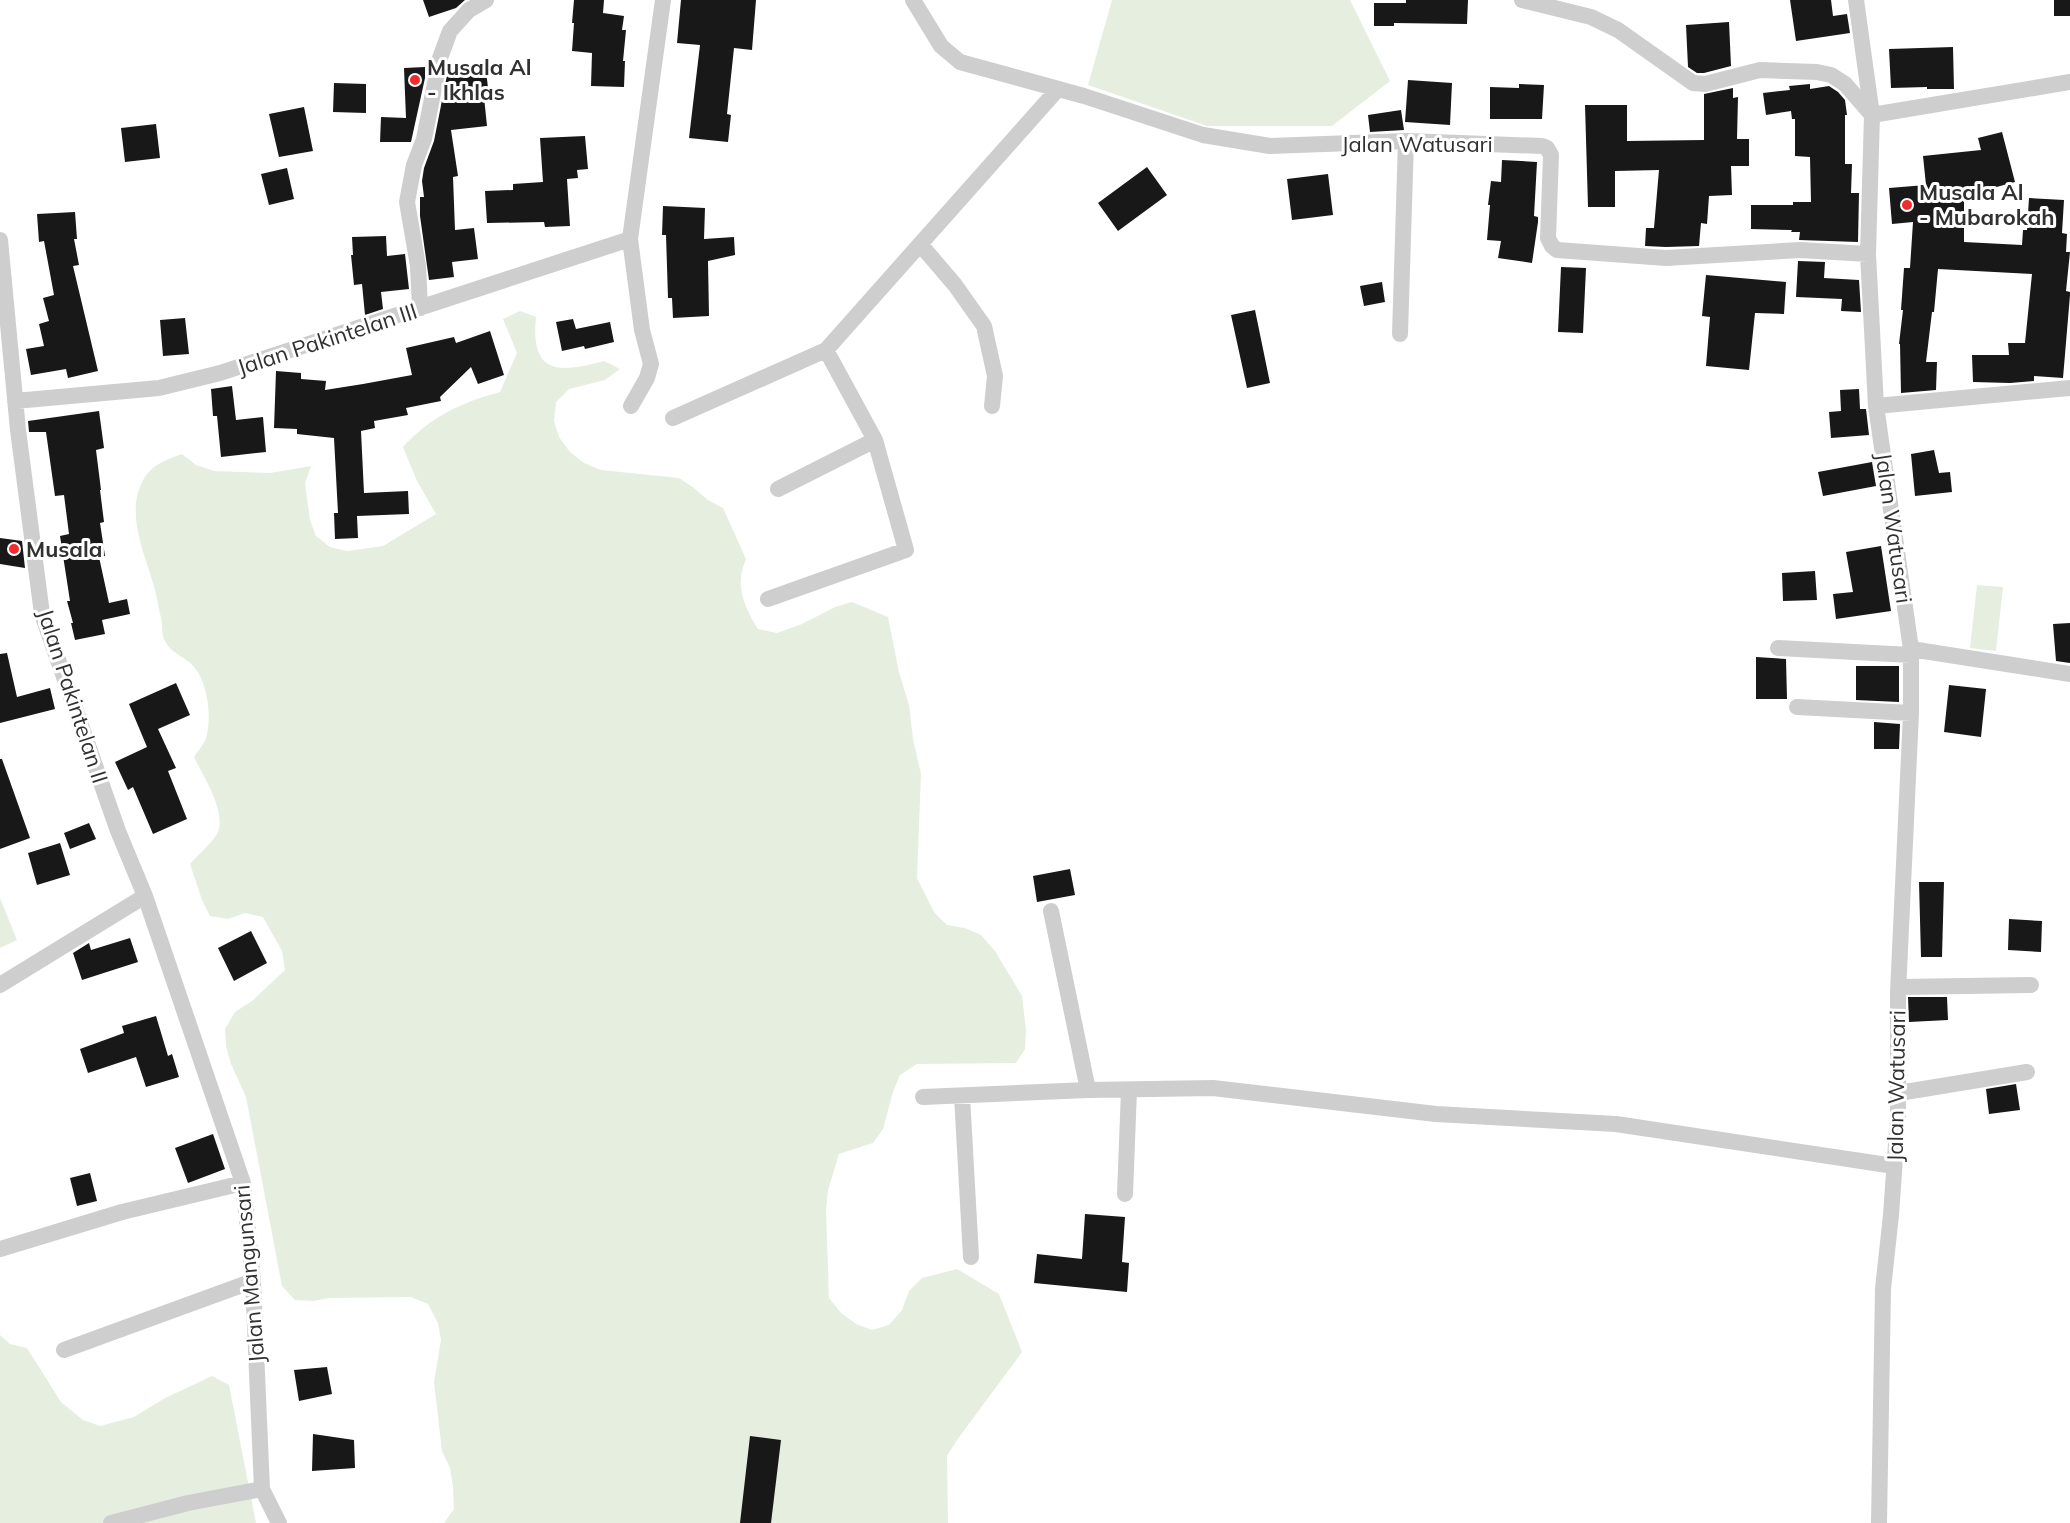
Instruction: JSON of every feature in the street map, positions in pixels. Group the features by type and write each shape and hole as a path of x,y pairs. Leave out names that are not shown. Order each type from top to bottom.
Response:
{"street":[{"path":"420,308 418,266 407,202 414,165 424,139 440,58 450,31 469,10 486,0"},
{"path":"631,406 647,378 651,364 642,330 630,238 663,0"},
{"name":"Jalan Watusari","path":"913,0 941,46 960,62 1058,89 1203,135 1270,146 1406,141 1542,146 1547,148 1551,155 1548,238 1557,250 1666,258 1800,250 1868,254"},
{"path":"1522,0 1600,21 1618,30 1693,83 1705,84 1760,70 1818,72 1831,75 1845,84 1872,115 2070,82"},
{"name":"Jalan Watusari","path":"1856,0 1872,115 1868,254 1876,406 1911,652 1911,713 1899,987 1899,1093 1883,1289 1879,1523"},
{"path":"673,418 826,350 1058,89"},
{"path":"1400,334 1406,141"},
{"name":"Jalan Pakintelan III","path":"15,402 159,388 220,374 630,238"},
{"name":"Jalan Pakintelan II","path":"0,240 15,402 42,614 118,831 145,896"},
{"path":"920,244 955,285 984,326 995,376 992,406"},
{"path":"768,599 906,550 875,440 826,350"},
{"path":"1876,406 2070,388"},
{"path":"778,489 875,440"},
{"path":"1778,648 1911,652 2070,674"},
{"path":"1797,706 1911,713"},
{"path":"0,985 145,896"},
{"name":"Jalan Mangunsari","path":"145,896 243,1183 253,1281 262,1489"},
{"path":"1051,911 1088,1090"},
{"path":"1899,987 2031,986"},
{"path":"1899,1093 2027,1072"},
{"path":"923,1097 1088,1090 1213,1088 1436,1114 1616,1124 1894,1166"},
{"path":"1125,1194 1129,1090"},
{"path":"962,1096 970,1257"},
{"path":"0,1249 122,1212 243,1183"},
{"path":"64,1350 253,1281"},
{"path":"111,1523 188,1503 262,1489 279,1523"}],"green space":[{"path":"1112,0 1350,0 1390,81 1332,126 1207,126 1088,85"},
{"path":"520,311 536,317 535,336 538,350 543,360 551,365 561,368 604,361 620,369 605,380 569,389 556,402 554,421 559,437 570,452 584,463 601,470 679,478 708,500 723,508 746,559 741,576 743,598 758,629 777,633 802,624 835,607 852,602 888,617 899,672 909,705 913,739 921,774 917,878 934,912 947,925 965,928 981,935 995,951 1022,996 1026,1030 1025,1049 1016,1063 917,1064 900,1075 883,1129 873,1143 839,1154 828,1190 826,1211 829,1298 841,1313 856,1324 872,1330 889,1325 902,1310 909,1291 922,1278 957,1269 999,1294 1022,1352 947,1456 948,1523 444,1523 454,1509 453,1487 450,1468 442,1451 434,1382 441,1340 438,1323 428,1304 411,1297 295,1300 282,1286 246,1097 231,1064 226,1046 225,1029 235,1012 252,1001 285,970 282,951 263,917 245,913 228,919 210,916 190,864 216,835 220,823 212,793 194,757 206,738 209,721 208,702 203,683 195,668 171,649 164,639 156,593 137,528 136,500 140,487 150,470 163,461 182,454 196,465 214,471 270,473 311,466 305,483 310,520 316,536 330,547 347,551 383,546 436,514 417,481 403,447 424,427 447,412 500,392 517,353 503,319"},
{"path":"1977,585 2003,587 1996,651 1970,648"},
{"path":"0,898 17,940 0,948"},
{"path":"0,1335 10,1344 27,1348 61,1402 83,1420 100,1426 134,1417 165,1398 212,1376 229,1385 256,1523 0,1523"}],"building":[{"path":"423,0 465,0 456,8 429,17"},
{"path":"574,0 604,0 603,13 624,16 622,30 626,30 623,61 625,61 624,87 591,86 592,53 572,51"},
{"path":"681,0 756,0 752,50 734,48 727,114 731,115 728,142 689,138 700,45 677,43"},
{"path":"1406,0 1468,0 1467,24 1394,23 1394,26 1374,26 1374,3 1406,3"},
{"path":"1790,0 1831,0 1833,16 1847,14 1850,33 1796,41"},
{"path":"2054,0 2070,0 2070,16 2054,16"},
{"path":"1729,22 1731,66 1704,73 1697,73 1688,67 1686,25"},
{"path":"1953,47 1954,89 1891,88 1889,49"},
{"path":"425,67 425,78 411,142 380,142 381,117 406,118 404,68"},
{"path":"486,71 489,96 484,97 487,126 451,130 458,176 453,177 455,230 474,228 478,259 452,262 454,277 429,280 420,216 420,197 424,197 422,181 424,168 434,141 447,75"},
{"path":"1408,80 1452,83 1450,125 1405,122"},
{"path":"334,83 366,84 366,113 333,112"},
{"path":"1519,84 1544,85 1542,119 1490,119 1490,87 1519,88"},
{"path":"1810,84 1810,89 1829,86 1845,100 1847,115 1845,115 1845,164 1852,164 1851,193 1859,193 1858,242 1799,240 1800,232 1791,232 1792,230 1751,229 1751,205 1793,205 1793,202 1811,202 1810,157 1795,156 1795,119 1792,119 1791,111 1766,115 1763,93 1790,90 1789,86"},
{"path":"1733,88 1733,98 1738,97 1737,139 1749,139 1749,166 1731,166 1732,195 1709,196 1707,224 1701,223 1699,246 1645,246 1646,228 1654,228 1659,170 1615,171 1615,207 1588,207 1585,105 1627,105 1627,141 1704,140 1704,94"},
{"path":"304,107 313,151 279,157 269,114"},
{"path":"1401,110 1404,130 1370,132 1368,115"},
{"path":"156,124 160,158 125,162 121,128"},
{"path":"2002,132 2015,182 1967,195 1967,199 1964,199 1964,242 2022,245 2023,230 2027,230 2029,198 2064,200 2062,233 2067,234 2066,252 2070,252 2066,291 2070,292 2070,295 2063,378 2034,376 2034,381 1973,382 1972,355 2009,355 2008,343 2025,343 2032,274 1938,269 1926,362 1937,362 1936,390 1901,393 1899,344 1903,310 1901,310 1904,268 1910,268 1913,222 1892,224 1889,188 1926,185 1923,156 1981,150 1978,138"},
{"path":"585,136 588,169 577,170 578,178 567,179 570,226 545,227 544,222 487,223 485,191 513,190 513,184 543,182 540,138"},
{"path":"1502,160 1537,162 1534,216 1538,217 1538,222 1532,263 1498,258 1501,241 1487,240 1491,181 1501,182"},
{"path":"1147,167 1167,195 1118,231 1098,203"},
{"path":"287,168 294,199 269,205 261,174"},
{"path":"1328,174 1333,215 1292,220 1287,179"},
{"path":"663,206 705,208 704,239 734,237 735,255 708,261 709,316 673,318 672,298 668,298 666,235 662,235"},
{"path":"75,212 77,239 74,239 79,265 73,266 98,371 68,378 66,369 31,375 26,349 44,346 39,324 49,321 43,298 54,295 44,241 39,242 37,214"},
{"path":"386,236 387,256 405,254 409,289 381,292 383,309 365,315 362,284 354,285 352,237"},
{"path":"1798,261 1825,262 1824,278 1859,280 1861,312 1841,311 1842,299 1796,297"},
{"path":"1561,267 1586,268 1583,333 1558,332"},
{"path":"1706,275 1786,282 1784,314 1755,313 1749,370 1706,366 1710,317 1702,316"},
{"path":"1382,282 1385,302 1364,306 1360,286"},
{"path":"1255,310 1270,383 1247,388 1231,315"},
{"path":"185,318 189,354 163,356 160,320"},
{"path":"573,319 576,329 610,322 614,342 585,349 584,346 562,351 556,322"},
{"path":"490,331 504,375 478,384 471,367 440,397 441,401 406,408 408,415 374,421 375,428 361,431 364,493 408,491 409,514 357,516 358,538 335,539 334,513 338,513 334,438 297,434 297,429 274,428 276,371 301,373 301,379 326,381 325,390 412,375 406,348 454,337 456,343"},
{"path":"232,386 236,420 263,417 266,452 221,457 217,416 213,416 211,389"},
{"path":"1859,389 1860,409 1866,409 1869,435 1831,438 1829,412 1841,411 1840,390"},
{"path":"99,411 104,448 96,450 104,522 100,523 105,556 99,557 109,603 127,599 130,614 102,620 105,634 75,640 67,601 70,601 60,536 69,534 64,495 55,496 46,432 29,432 28,421"},
{"path":"1934,450 1939,473 1950,472 1952,492 1915,496 1911,454"},
{"path":"1872,462 1876,486 1823,496 1818,472"},
{"name":"Musala","path":"0,538 22,541 25,568 0,564"},
{"path":"1881,546 1891,611 1836,619 1833,594 1853,592 1846,552"},
{"path":"1815,571 1817,600 1783,601 1782,573"},
{"path":"2070,623 2070,663 2056,661 2053,624"},
{"path":"7,653 17,697 50,688 55,709 0,723 0,654"},
{"path":"1756,657 1786,659 1787,699 1756,699"},
{"path":"1856,666 1899,666 1899,702 1856,700"},
{"path":"176,683 190,715 158,729 176,768 168,771 187,819 153,834 133,787 128,790 115,762 147,747 129,704"},
{"path":"1949,685 1986,689 1981,737 1944,732"},
{"path":"1874,722 1900,724 1899,749 1874,749"},
{"path":"0,759 2,759 30,838 0,849"},
{"path":"89,823 96,839 70,849 64,833"},
{"path":"60,843 70,875 37,885 28,853"},
{"path":"1070,869 1075,895 1037,902 1033,876"},
{"path":"1919,882 1944,882 1942,957 1921,957"},
{"path":"2009,919 2042,921 2041,952 2008,950"},
{"path":"251,931 267,963 234,981 218,948"},
{"path":"130,938 138,962 82,980 73,953 89,943 91,950"},
{"path":"1908,997 1947,997 1948,1020 1909,1022"},
{"path":"156,1016 168,1056 172,1054 179,1077 146,1087 136,1057 88,1073 80,1049 124,1033 122,1026"},
{"path":"2016,1084 2020,1110 1989,1114 1986,1089"},
{"path":"213,1134 225,1169 188,1183 175,1148"},
{"path":"90,1173 97,1201 77,1206 70,1178"},
{"path":"1085,1214 1125,1217 1122,1262 1129,1263 1127,1292 1034,1283 1037,1254 1082,1259"},
{"path":"327,1367 332,1394 299,1401 294,1370"},
{"path":"313,1434 354,1440 355,1468 312,1471"},
{"path":"750,1436 781,1440 771,1523 740,1523"}],"place":[{"name":"Musala Al - Ikhlas","path":"415,80"},
{"name":"Musala Al - Mubarokah","path":"1907,205"},
{"name":"Musala","path":"14,549"}]}
